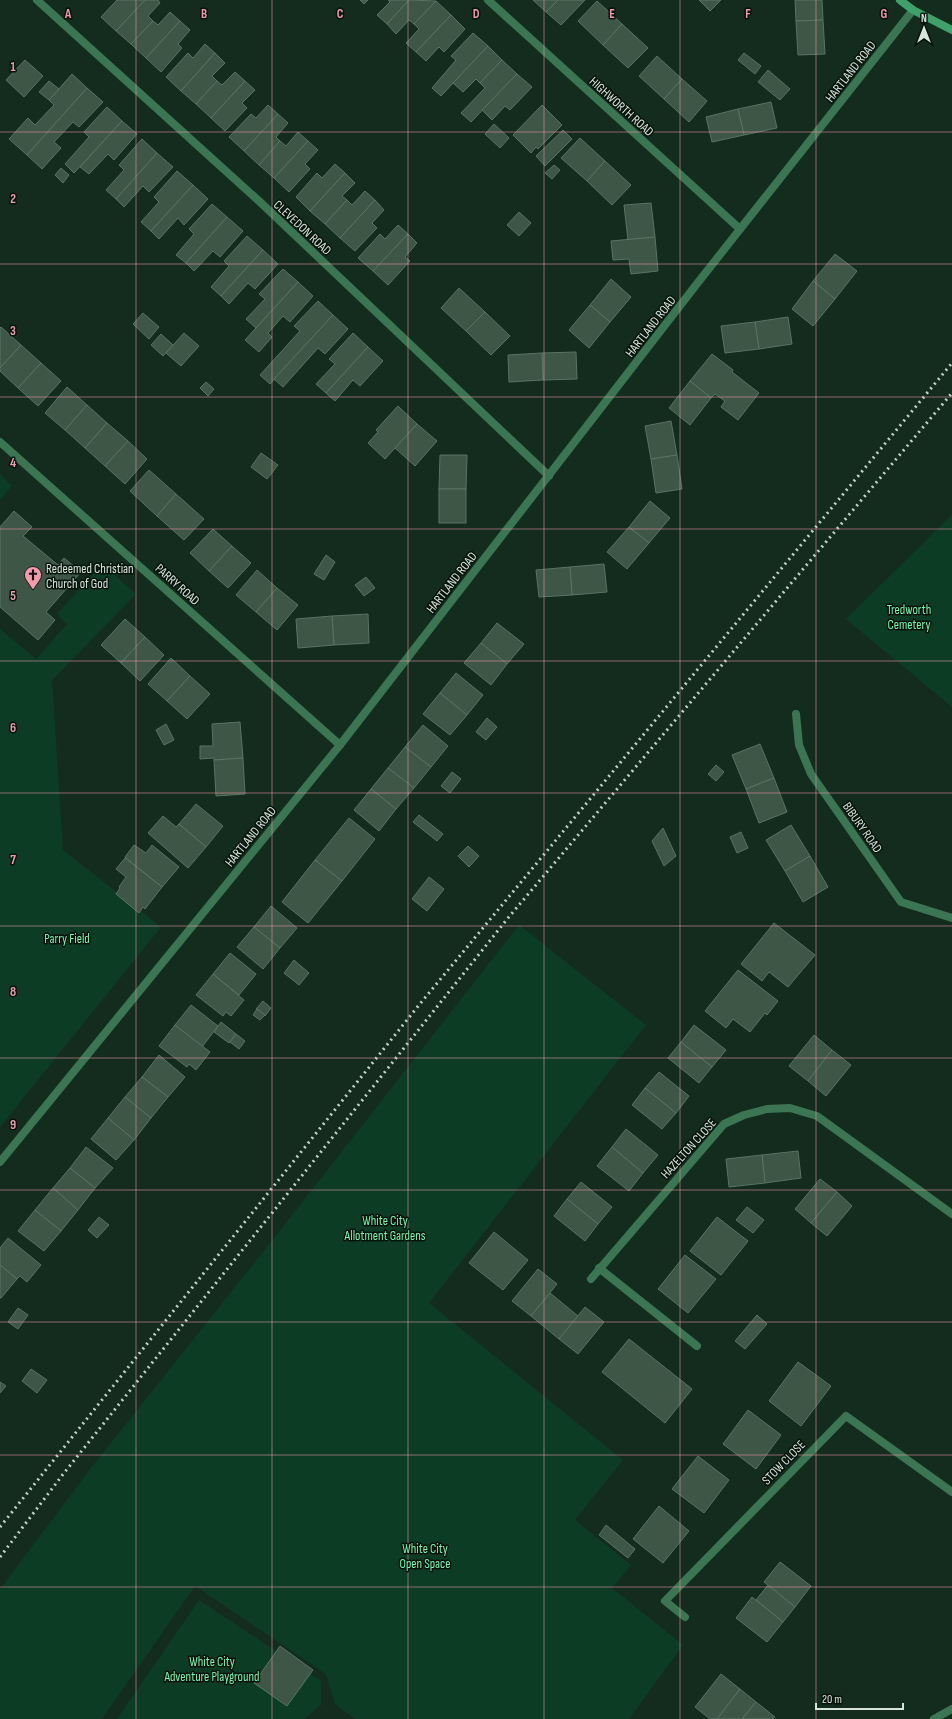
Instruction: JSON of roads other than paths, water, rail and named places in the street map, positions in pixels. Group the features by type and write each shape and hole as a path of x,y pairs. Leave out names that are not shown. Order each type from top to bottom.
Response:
{"street":[{"name":"CLEVEDON ROAD","path":"37,0 258,201 549,476"},
{"name":"HIGHWORTH ROAD","path":"488,0 740,229"},
{"path":"900,0 913,10 952,30"},
{"name":"HARTLAND ROAD","path":"0,1162 340,745 740,229 913,10"},
{"name":"PARRY ROAD","path":"0,442 340,745"},
{"name":"BIBURY ROAD","path":"796,714 799,745 811,774 901,902 952,918"},
{"name":"HAZELTON CLOSE","path":"591,1279 724,1124 744,1115 767,1109 790,1108 817,1116 952,1214"},
{"path":"599,1268 697,1346"},
{"name":"STOW CLOSE","path":"684,1617 665,1601 846,1416 952,1492"},
{"path":"934,1719 952,1709"}],"railway":[{"path":"0,1527 419,1005 952,363"},
{"path":"0,1557 64,1473 508,918 952,393"}],"place":[{"name":"Redeemed Christian Church of God","path":"33,590"}],"park label":[{"name":"Tredworth Cemetery","path":"909,616"},
{"name":"Parry Field","path":"67,938"},
{"name":"White City Allotment Gardens","path":"385,1228"},
{"name":"White City Open Space","path":"425,1556"},
{"name":"White City Adventure Playground","path":"212,1668"}]}
